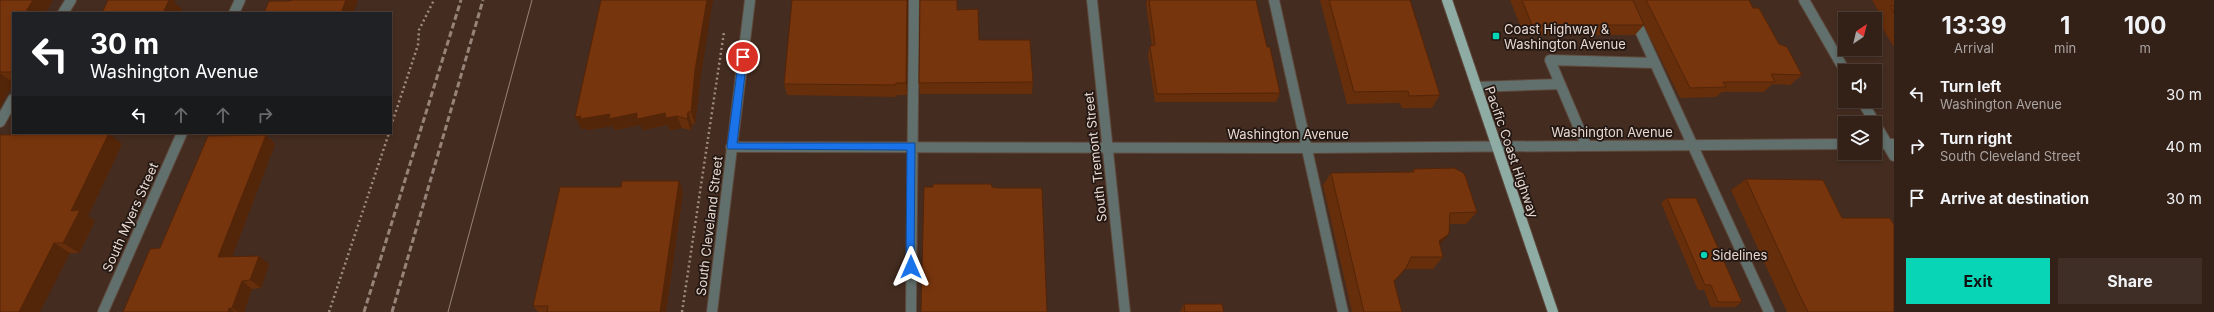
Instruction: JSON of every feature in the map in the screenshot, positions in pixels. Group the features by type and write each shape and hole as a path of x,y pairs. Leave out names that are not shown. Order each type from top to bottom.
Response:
{"main road":[{"name":"Pacific Coast Highway","path":"1447,0 1553,312"}],"street":[{"path":"64,12 71,0"},
{"path":"234,12 240,0"},
{"name":"South Cleveland Street","path":"712,312 750,0"},
{"path":"911,312 914,0"},
{"name":"South Tremont Street","path":"1092,0 1125,312"},
{"path":"1274,0 1343,312"},
{"path":"1626,0 1769,312"},
{"path":"1804,0 1841,64"},
{"path":"1586,145 1550,60 1655,63"},
{"path":"1476,87 1560,84"},
{"path":"1,121 12,101"},
{"path":"1,121 12,120"},
{"path":"1882,132 1891,144 1894,156"},
{"name":"South Myers Street","path":"103,312 182,134"},
{"name":"Washington Avenue","path":"732,147 1107,146 1307,148 1838,144"}],"path":[{"path":"392,123 418,45 419,30 434,0"},
{"path":"682,312 724,30"},
{"path":"329,312 389,134"}],"building":[{"path":"0,0 33,0 26,12 12,12 12,72 0,72"},
{"path":"108,0 169,0 163,12 102,12"},
{"path":"346,0 341,12 264,12 269,1"},
{"path":"601,0 707,0 695,70 691,112 688,112 687,119 677,116 666,118 665,113 637,119 637,113 609,119 610,114 580,119 581,116 575,117"},
{"path":"792,0 907,0 906,83 896,83 896,85 784,84"},
{"path":"920,0 957,0 957,10 978,9 979,40 1030,40 1033,82 919,83"},
{"path":"1149,0 1256,0 1267,47 1270,47 1280,93 1157,94 1150,46 1155,45"},
{"path":"1329,0 1410,0 1440,95 1409,96 1408,91 1354,92"},
{"path":"1522,0 1633,0 1644,25 1532,25"},
{"path":"1646,0 1749,0 1753,8 1759,8 1779,44 1787,47 1802,75 1771,74 1775,82 1723,82 1726,87 1690,88"},
{"path":"1890,6 1894,6 1894,13"},
{"path":"109,134 71,211 80,210 63,243 54,243 19,312 0,312 0,135"},
{"path":"266,135 218,257 259,256 250,280 242,281 232,308 229,308 228,312 123,312 150,249 160,248 208,136"},
{"path":"1454,168 1465,175 1477,212 1450,213 1449,234 1439,241 1443,257 1411,257 1406,268 1394,281 1402,312 1364,312 1331,173 1414,172 1414,169"},
{"path":"1746,179 1823,180 1842,218 1890,218 1894,225 1894,312 1808,312"},
{"path":"622,181 679,181 660,312 547,312 548,306 533,306 560,187 621,187"},
{"path":"933,184 991,184 992,187 998,188 1042,188 1047,312 921,312 924,187 933,187"},
{"path":"1667,198 1696,198 1742,302 1718,302 1711,285 1705,285"},
{"path":"1184,304 1222,304 1224,312 1185,312"}],"tram line":[{"path":"448,312 532,0"}],"railway":[{"path":"364,312 461,0"},
{"path":"392,312 483,0"}],"place":[{"name":"Coast Highway & Washington Avenue","path":"1496,36"},
{"name":"Sidelines","path":"1704,255"}],"route":[{"path":"743,57 732,147 912,146 911,267"}]}
